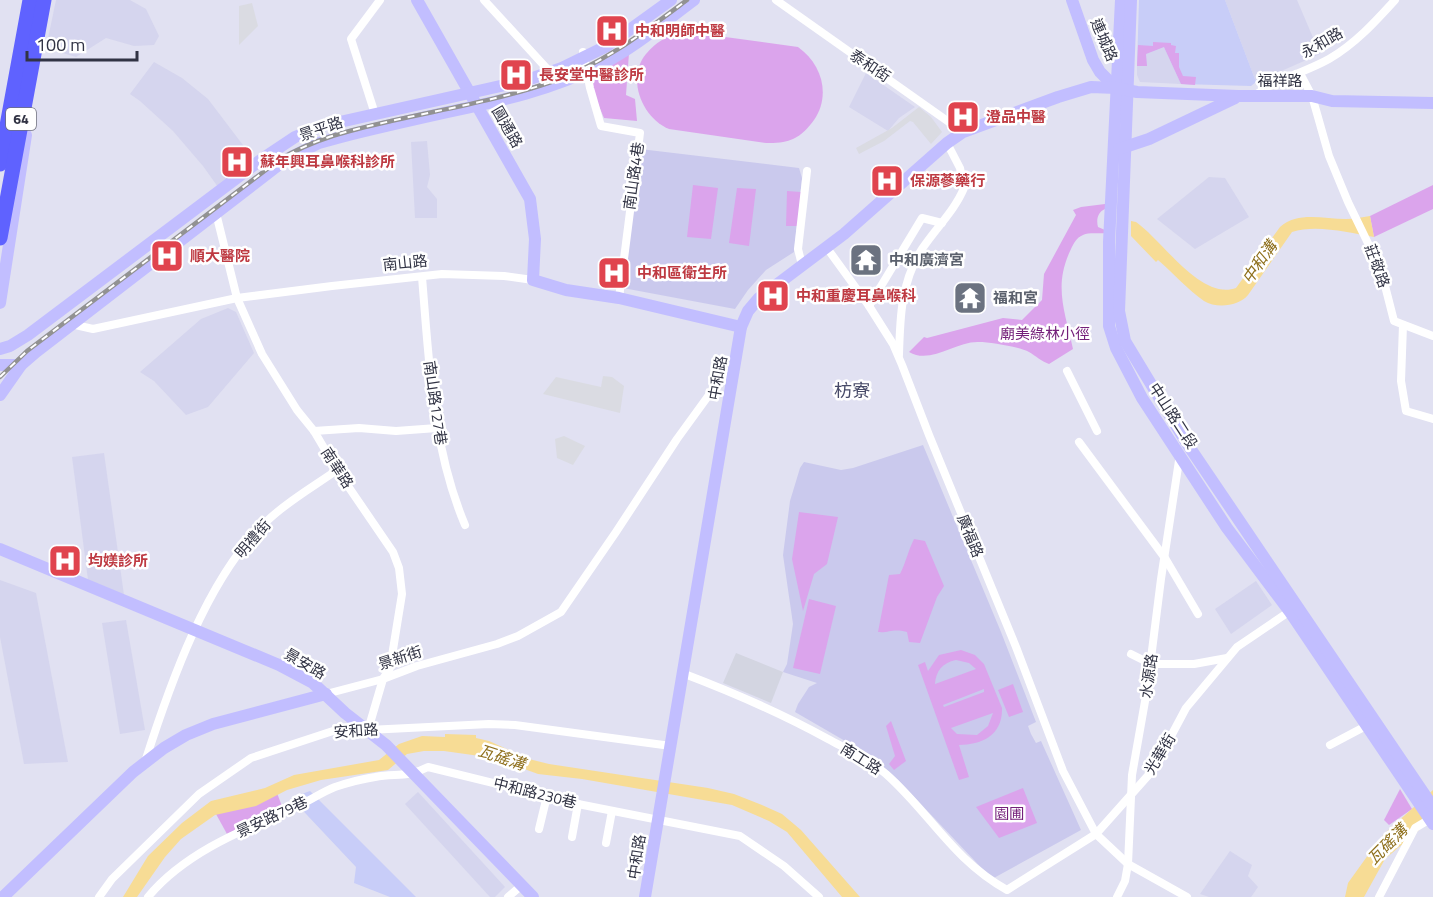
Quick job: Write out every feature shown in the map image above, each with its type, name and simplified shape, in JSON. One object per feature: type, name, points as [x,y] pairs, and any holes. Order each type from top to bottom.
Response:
[{"type":"highway","name":"64","points":[[0,164],[30,0]]},
{"type":"highway","name":"64","points":[[0,238],[44,0]]},
{"type":"street","points":[[0,128],[24,0]]},
{"type":"street","points":[[0,197],[38,0]]},
{"type":"street","points":[[0,303],[34,85],[50,0]]},
{"type":"street","points":[[375,114],[351,39],[380,0]]},
{"type":"street","name":"圓通路","points":[[417,0],[530,199],[535,239],[533,280]]},
{"type":"street","points":[[484,0],[550,72]]},
{"type":"street","points":[[670,0],[679,11]]},
{"type":"street","name":"景平路","points":[[0,349],[28,335],[278,147],[322,126],[470,93],[550,72],[630,31],[670,0]]},
{"type":"street","name":"景平路","points":[[0,395],[21,365],[280,163],[319,143],[533,93],[587,71],[635,45],[694,0]]},
{"type":"street","name":"泰和街","points":[[776,0],[963,132]]},
{"type":"street","name":"連城路","points":[[1072,0],[1093,60],[1100,72],[1121,89]]},
{"type":"street","name":"中山路二段","points":[[1121,0],[1121,89],[1125,146],[1119,311],[1125,341],[1186,442],[1293,608],[1411,784]]},
{"type":"street","name":"中山路二段","points":[[1131,0],[1112,152],[1108,326],[1116,348],[1142,398],[1227,528],[1293,608],[1366,726],[1411,784]]},
{"type":"street","name":"永和路","points":[[1253,96],[1266,87],[1328,60],[1366,31],[1395,0]]},
{"type":"street","name":"南山路4巷","points":[[584,55],[590,88],[601,126],[640,133],[619,298]]},
{"type":"street","points":[[1296,74],[1302,77],[1312,96]]},
{"type":"street","name":"中和路","points":[[645,897],[741,327],[748,311],[759,298],[827,248],[947,143],[963,132],[1086,88],[1121,89]]},
{"type":"street","name":"福祥路","points":[[1121,89],[1238,96],[1312,96],[1342,101],[1433,103]]},
{"type":"street","points":[[1112,152],[1149,139],[1238,96]]},
{"type":"street","name":"莊敬路","points":[[1312,96],[1329,156],[1381,270],[1394,321],[1403,325]]},
{"type":"street","points":[[899,359],[901,308],[906,282],[923,247],[942,223],[964,188],[960,168],[947,143]]},
{"type":"street","points":[[802,265],[798,249],[807,171]]},
{"type":"street","name":"南華路","points":[[216,213],[237,298],[262,354],[297,410],[314,431],[336,470],[393,552],[399,568],[402,594],[390,668],[383,679],[369,730]]},
{"type":"street","points":[[869,306],[922,218],[942,223]]},
{"type":"street","name":"廣福路","points":[[827,248],[893,344],[1016,647],[1063,771],[1096,834],[1128,864],[1187,897]]},
{"type":"street","name":"南山路","points":[[71,324],[93,329],[237,298],[332,286],[464,275],[533,280],[566,290],[619,298],[741,327]]},
{"type":"street","name":"南山路127巷","points":[[422,277],[437,428],[446,470],[465,525]]},
{"type":"street","points":[[86,313],[90,323],[100,328]]},
{"type":"street","points":[[1433,336],[1403,325],[1401,381],[1406,411],[1433,419]]},
{"type":"street","name":"景新街","points":[[3,897],[145,762],[186,735],[213,724],[383,679],[417,666],[498,644],[518,636],[561,612],[677,439],[714,388],[736,364]]},
{"type":"street","points":[[0,365],[21,365]]},
{"type":"street","points":[[1067,371],[1097,431]]},
{"type":"street","points":[[314,431],[358,428],[396,431],[437,428]]},
{"type":"street","points":[[1079,442],[1146,530],[1198,614]]},
{"type":"street","name":"水源路","points":[[1117,897],[1125,881],[1128,864],[1132,775],[1151,663],[1180,454]]},
{"type":"street","name":"明禮街","points":[[145,762],[165,700],[194,630],[227,570],[254,534],[276,513],[336,470]]},
{"type":"street","name":"景安路","points":[[0,549],[279,665],[314,683],[345,713],[386,745],[533,897]]},
{"type":"street","name":"光華街","points":[[1007,890],[1096,834],[1153,770],[1186,708],[1227,658],[1237,647],[1293,608]]},
{"type":"street","points":[[1131,654],[1151,663],[1194,664],[1227,658]]},
{"type":"street","name":"南工路","points":[[682,673],[756,702],[867,759],[910,798],[962,857],[988,879],[1007,890]]},
{"type":"street","name":"安和路","points":[[99,897],[112,879],[199,794],[251,758],[339,729],[515,725],[671,746]]},
{"type":"street","points":[[1330,745],[1366,726]]},
{"type":"street","name":"中和路230巷","points":[[414,775],[428,768],[578,804],[740,836],[784,866],[819,897]]},
{"type":"street","name":"景安路79巷","points":[[148,897],[167,877],[225,839],[334,788],[375,777],[414,775]]},
{"type":"street","points":[[1378,897],[1415,828],[1432,817],[1411,784]]},
{"type":"street","points":[[539,829],[547,796]]},
{"type":"street","points":[[572,837],[578,804]]},
{"type":"street","points":[[606,843],[612,811]]},
{"type":"street","points":[[508,897],[522,885]]},
{"type":"shaded area","points":[[56,0],[130,0],[146,9],[159,36],[154,45],[134,46],[106,38],[76,57],[46,48]]},
{"type":"shaded area","points":[[1139,0],[1225,0],[1256,82],[1251,86],[1181,84],[1164,47],[1146,54],[1147,66],[1137,66]]},
{"type":"shaded area","points":[[1225,0],[1297,0],[1320,54],[1256,82]]},
{"type":"shaded area","points":[[252,3],[258,26],[239,45],[239,6]]},
{"type":"shaded area","points":[[1164,47],[1181,84],[1140,82],[1137,66],[1147,66],[1146,54]]},
{"type":"shaded area","points":[[154,62],[182,78],[208,99],[252,157],[251,162],[218,187],[173,131],[130,94]]},
{"type":"shaded area","points":[[866,73],[915,107],[899,118],[888,131],[849,107]]},
{"type":"shaded area","points":[[919,107],[931,117],[942,132],[931,144],[910,121],[884,141],[859,154],[856,148],[892,128]]},
{"type":"shaded area","points":[[427,141],[430,175],[427,187],[437,199],[437,218],[415,218],[411,142]]},
{"type":"shaded area","points":[[640,149],[799,168],[802,178],[794,252],[766,270],[735,309],[623,288]]},
{"type":"shaded area","points":[[1209,177],[1225,178],[1249,217],[1195,249],[1157,219]]},
{"type":"shaded area","points":[[228,308],[236,312],[254,353],[208,407],[186,415],[154,381],[140,372],[201,319]]},
{"type":"shaded area","points":[[603,376],[612,377],[624,386],[620,413],[543,394],[556,377],[601,387]]},
{"type":"shaded area","points":[[564,436],[585,446],[573,465],[557,458],[555,439]]},
{"type":"shaded area","points":[[923,445],[1036,722],[1028,726],[1031,734],[1036,743],[1041,741],[1081,830],[992,879],[899,781],[871,756],[795,712],[809,687],[817,683],[783,672],[787,664],[793,624],[783,555],[790,501],[800,468],[804,462],[841,470],[853,468]]},
{"type":"shaded area","points":[[104,453],[124,595],[88,580],[72,457]]},
{"type":"shaded area","points":[[0,580],[36,593],[68,762],[24,764],[0,637]]},
{"type":"shaded area","points":[[1256,581],[1272,605],[1231,634],[1215,609]]},
{"type":"shaded area","points":[[126,620],[145,730],[120,734],[102,623]]},
{"type":"shaded area","points":[[736,653],[783,672],[771,703],[723,683]]},
{"type":"shaded area","points":[[310,791],[416,897],[390,897],[354,883],[356,867],[291,798]]},
{"type":"shaded area","points":[[418,792],[505,887],[495,897],[490,897],[405,804]]},
{"type":"shaded area","points":[[1230,851],[1252,865],[1248,876],[1258,887],[1251,897],[1209,897],[1200,894]]},
{"type":"green space","points":[[681,31],[798,47],[813,62],[821,80],[822,100],[814,120],[805,131],[796,137],[773,143],[669,129],[659,124],[651,116],[640,96],[637,74],[640,64],[650,50],[662,40]]},
{"type":"green space","points":[[1153,42],[1171,43],[1176,46],[1175,53],[1179,53],[1179,67],[1183,76],[1196,77],[1195,85],[1181,84],[1164,47],[1146,54],[1147,66],[1137,66],[1138,45],[1153,46]]},
{"type":"green space","points":[[629,53],[626,95],[635,99],[637,121],[604,118],[593,92],[593,73]]},
{"type":"green space","points":[[693,185],[718,188],[711,239],[687,237]]},
{"type":"green space","points":[[1433,185],[1433,209],[1374,237],[1370,216]]},
{"type":"green space","points":[[737,188],[756,189],[749,246],[729,243]]},
{"type":"green space","points":[[787,191],[801,192],[798,226],[786,226]]},
{"type":"green space","name":"廟美綠林小徑","points":[[1105,204],[1105,209],[1099,214],[1097,221],[1098,227],[1106,233],[1085,234],[1077,239],[1071,249],[1063,275],[1062,299],[1073,349],[1049,364],[1025,350],[984,342],[961,345],[926,356],[909,352],[924,337],[1003,318],[1022,320],[1042,300],[1044,274],[1076,215],[1073,210]]},
{"type":"green space","points":[[799,512],[838,517],[827,564],[814,574],[803,611],[792,559]]},
{"type":"green space","points":[[914,539],[925,541],[944,586],[937,597],[920,643],[909,642],[907,632],[898,630],[878,632],[889,575],[900,574]]},
{"type":"green space","points":[[809,599],[836,606],[820,674],[793,668]]},
{"type":"green space","points":[[961,650],[975,655],[984,664],[1002,708],[999,725],[990,737],[976,743],[959,745],[969,777],[959,780],[918,665],[925,662],[928,671],[939,655]],"holes":[[[956,660],[969,663],[976,669],[935,684],[941,668]],[[984,689],[984,692],[944,707],[943,705]],[[993,713],[988,726],[977,735],[957,734],[951,728]]]},
{"type":"green space","points":[[1013,684],[1023,712],[1009,717],[998,690]]},
{"type":"green space","points":[[891,721],[906,761],[894,770],[889,764],[895,756],[886,726]]},
{"type":"green space","name":"園圃","points":[[1023,788],[1037,823],[999,838],[976,807]]},
{"type":"green space","points":[[1400,789],[1412,809],[1389,825],[1384,820]]},
{"type":"green space","points":[[277,793],[283,809],[227,834],[216,814]]},
{"type":"water","name":"中和溝","points":[[1370,216],[1374,237],[1322,229],[1292,232],[1248,295],[1239,302],[1221,306],[1204,301],[1186,287],[1158,260],[1156,262],[1131,236],[1131,221],[1136,222],[1196,278],[1209,286],[1223,290],[1236,288],[1280,227],[1287,222],[1303,217],[1346,219]]},
{"type":"water","name":"瓦磘溝","points":[[445,734],[476,735],[476,738],[489,741],[529,759],[549,764],[734,794],[782,814],[801,830],[860,897],[842,897],[787,832],[769,821],[732,805],[582,779],[538,774],[494,758],[444,751],[424,751],[407,754],[388,770],[321,780],[287,790],[256,806],[215,815],[181,839],[165,857],[137,897],[123,897],[148,856],[182,823],[211,801],[265,788],[294,775],[379,760],[399,744],[422,736],[445,737]]},
{"type":"water","name":"瓦磘溝","points":[[1433,790],[1433,818],[1385,859],[1364,897],[1345,897],[1348,883],[1385,833]]},
{"type":"railway","points":[[0,377],[27,351],[279,160],[293,152],[347,131],[512,94],[570,75],[622,47],[687,0]]},
{"type":"place","name":"中和明師中醫","points":[[612,31]]},
{"type":"place","name":"長安堂中醫診所","points":[[516,75]]},
{"type":"place","name":"澄品中醫","points":[[963,117]]},
{"type":"place","name":"蘇年興耳鼻喉科診所","points":[[237,162]]},
{"type":"place","name":"保源蔘藥行","points":[[887,181]]},
{"type":"place","name":"順大醫院","points":[[167,256]]},
{"type":"place","name":"中和廣濟宮","points":[[866,260]]},
{"type":"place","name":"中和區衛生所","points":[[614,273]]},
{"type":"place","name":"中和重慶耳鼻喉科","points":[[773,296]]},
{"type":"place","name":"福和宮","points":[[970,298]]},
{"type":"place","name":"均媄診所","points":[[65,561]]},
{"type":"district","name":"枋寮","points":[[852,391]]}]
